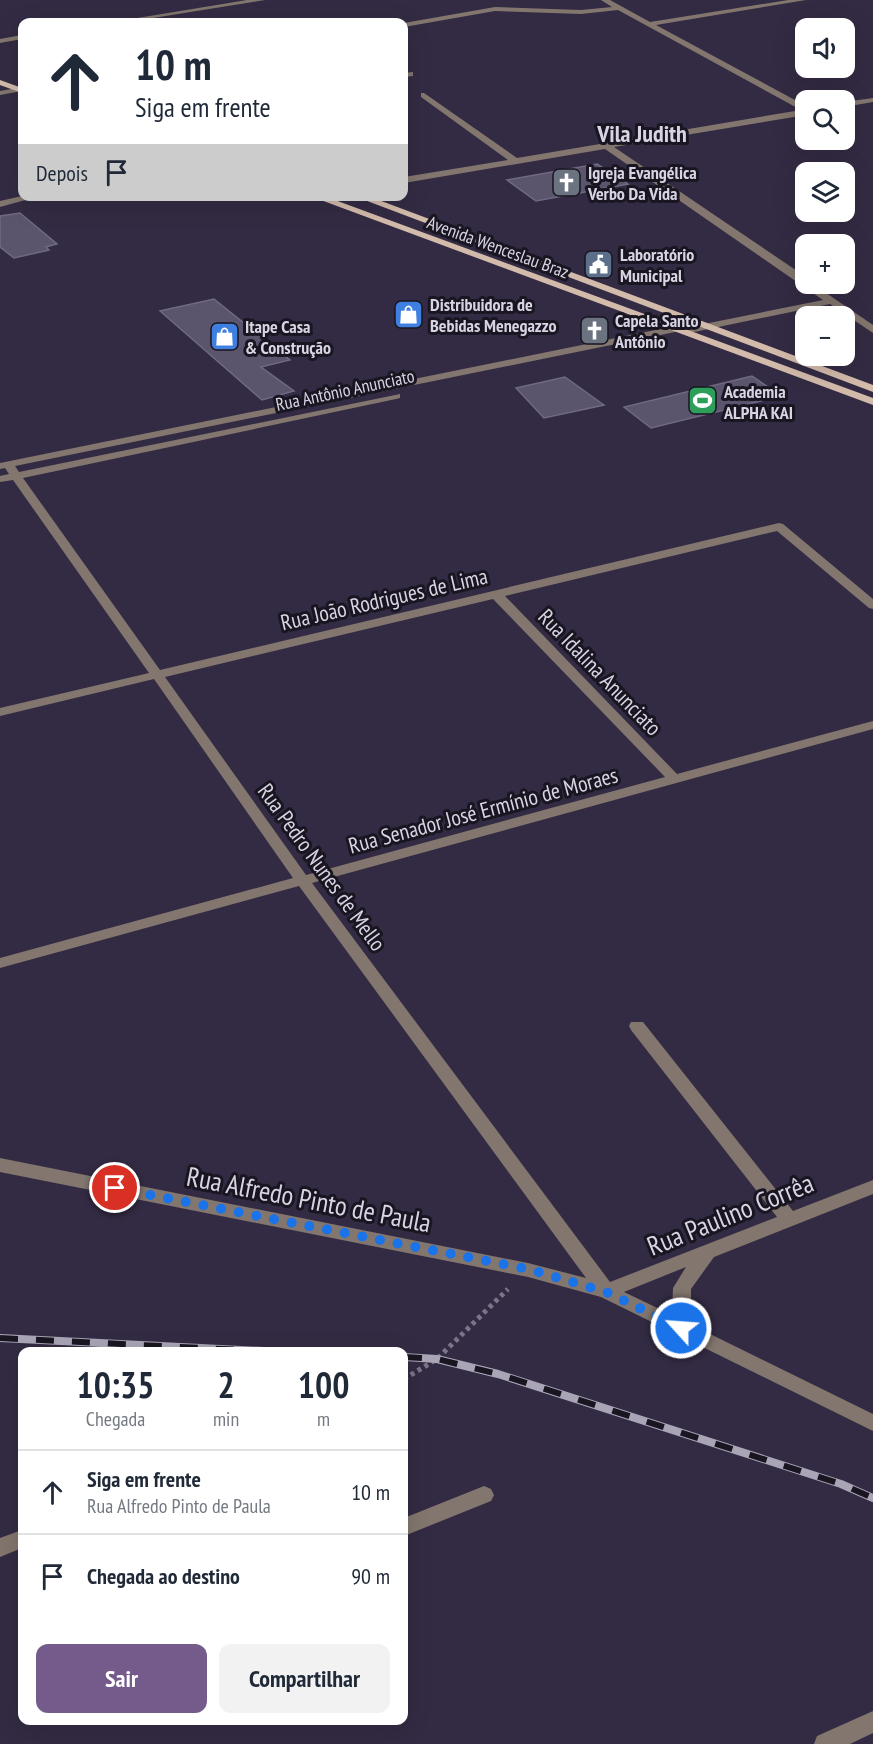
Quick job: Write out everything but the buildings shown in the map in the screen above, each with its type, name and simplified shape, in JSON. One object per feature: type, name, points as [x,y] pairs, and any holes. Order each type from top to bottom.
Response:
[{"type":"main road","points":[[0,82],[18,89]]},
{"type":"main road","name":"Avenida Wenceslau Braz","points":[[329,201],[675,329]]},
{"type":"main road","name":"Avenida Wenceslau Braz","points":[[371,201],[873,389]]},
{"type":"main road","points":[[485,260],[505,251]]},
{"type":"main road","points":[[692,332],[873,402]]},
{"type":"street","points":[[143,18],[261,0]]},
{"type":"street","points":[[605,0],[795,105]]},
{"type":"street","points":[[649,24],[802,0]]},
{"type":"street","points":[[408,24],[495,9],[581,12],[618,8]]},
{"type":"street","points":[[0,41],[18,38]]},
{"type":"street","points":[[0,93],[18,91]]},
{"type":"street","points":[[424,94],[517,162]]},
{"type":"street","points":[[855,103],[873,100]]},
{"type":"street","points":[[408,179],[608,147],[795,113]]},
{"type":"street","points":[[608,147],[795,275]]},
{"type":"street","points":[[0,204],[18,200]]},
{"type":"street","points":[[822,294],[873,330]]},
{"type":"street","name":"Rua Antônio Anunciato","points":[[8,469],[305,416],[496,376],[692,332],[708,326],[832,301]]},
{"type":"street","name":"Rua Antônio Anunciato","points":[[0,479],[8,469],[295,406],[675,329],[692,332]]},
{"type":"street","points":[[485,368],[496,376]]},
{"type":"street","points":[[295,406],[305,416]]},
{"type":"street","name":"Rua Pedro Nunes de Mello","points":[[8,469],[303,880],[606,1292]]},
{"type":"street","name":"Rua João Rodrigues de Lima","points":[[0,712],[779,527],[873,605]]},
{"type":"street","name":"Rua Idalina Anunciato","points":[[496,594],[675,779]]},
{"type":"street","name":"Rua Senador José Ermínio de Moraes","points":[[0,963],[873,725]]},
{"type":"street","points":[[637,1026],[789,1219]]},
{"type":"street","name":"Rua Alfredo Pinto de Paula","points":[[0,1165],[528,1269],[606,1292],[873,1423]]},
{"type":"street","name":"Rua Paulino Corrêa","points":[[606,1292],[873,1187]]},
{"type":"street","points":[[699,1337],[681,1314],[682,1288],[707,1251]]},
{"type":"street","points":[[408,1525],[484,1496]]},
{"type":"street","points":[[0,1548],[18,1541]]},
{"type":"street","points":[[825,1744],[873,1722]]},
{"type":"path","points":[[408,1377],[437,1359],[528,1269]]},
{"type":"railway","points":[[0,1338],[181,1347]]},
{"type":"railway","points":[[408,1357],[437,1359],[498,1374],[841,1484],[873,1498]]},
{"type":"place","name":"Igreja Evangélica Verbo Da Vida","points":[[567,182]]},
{"type":"place","name":"Laboratório Municipal","points":[[599,264]]},
{"type":"place","name":"Distribuidora de Bebidas Menegazzo","points":[[409,314]]},
{"type":"place","name":"Capela Santo Antônio","points":[[594,330]]},
{"type":"place","name":"Itape Casa & Construção","points":[[224,336]]},
{"type":"place","name":"Academia ALPHA KAI","points":[[703,401]]},
{"type":"district","name":"Vila Judith","points":[[642,133]]},
{"type":"route","points":[[115,1188],[528,1269],[606,1292],[681,1328]]}]
